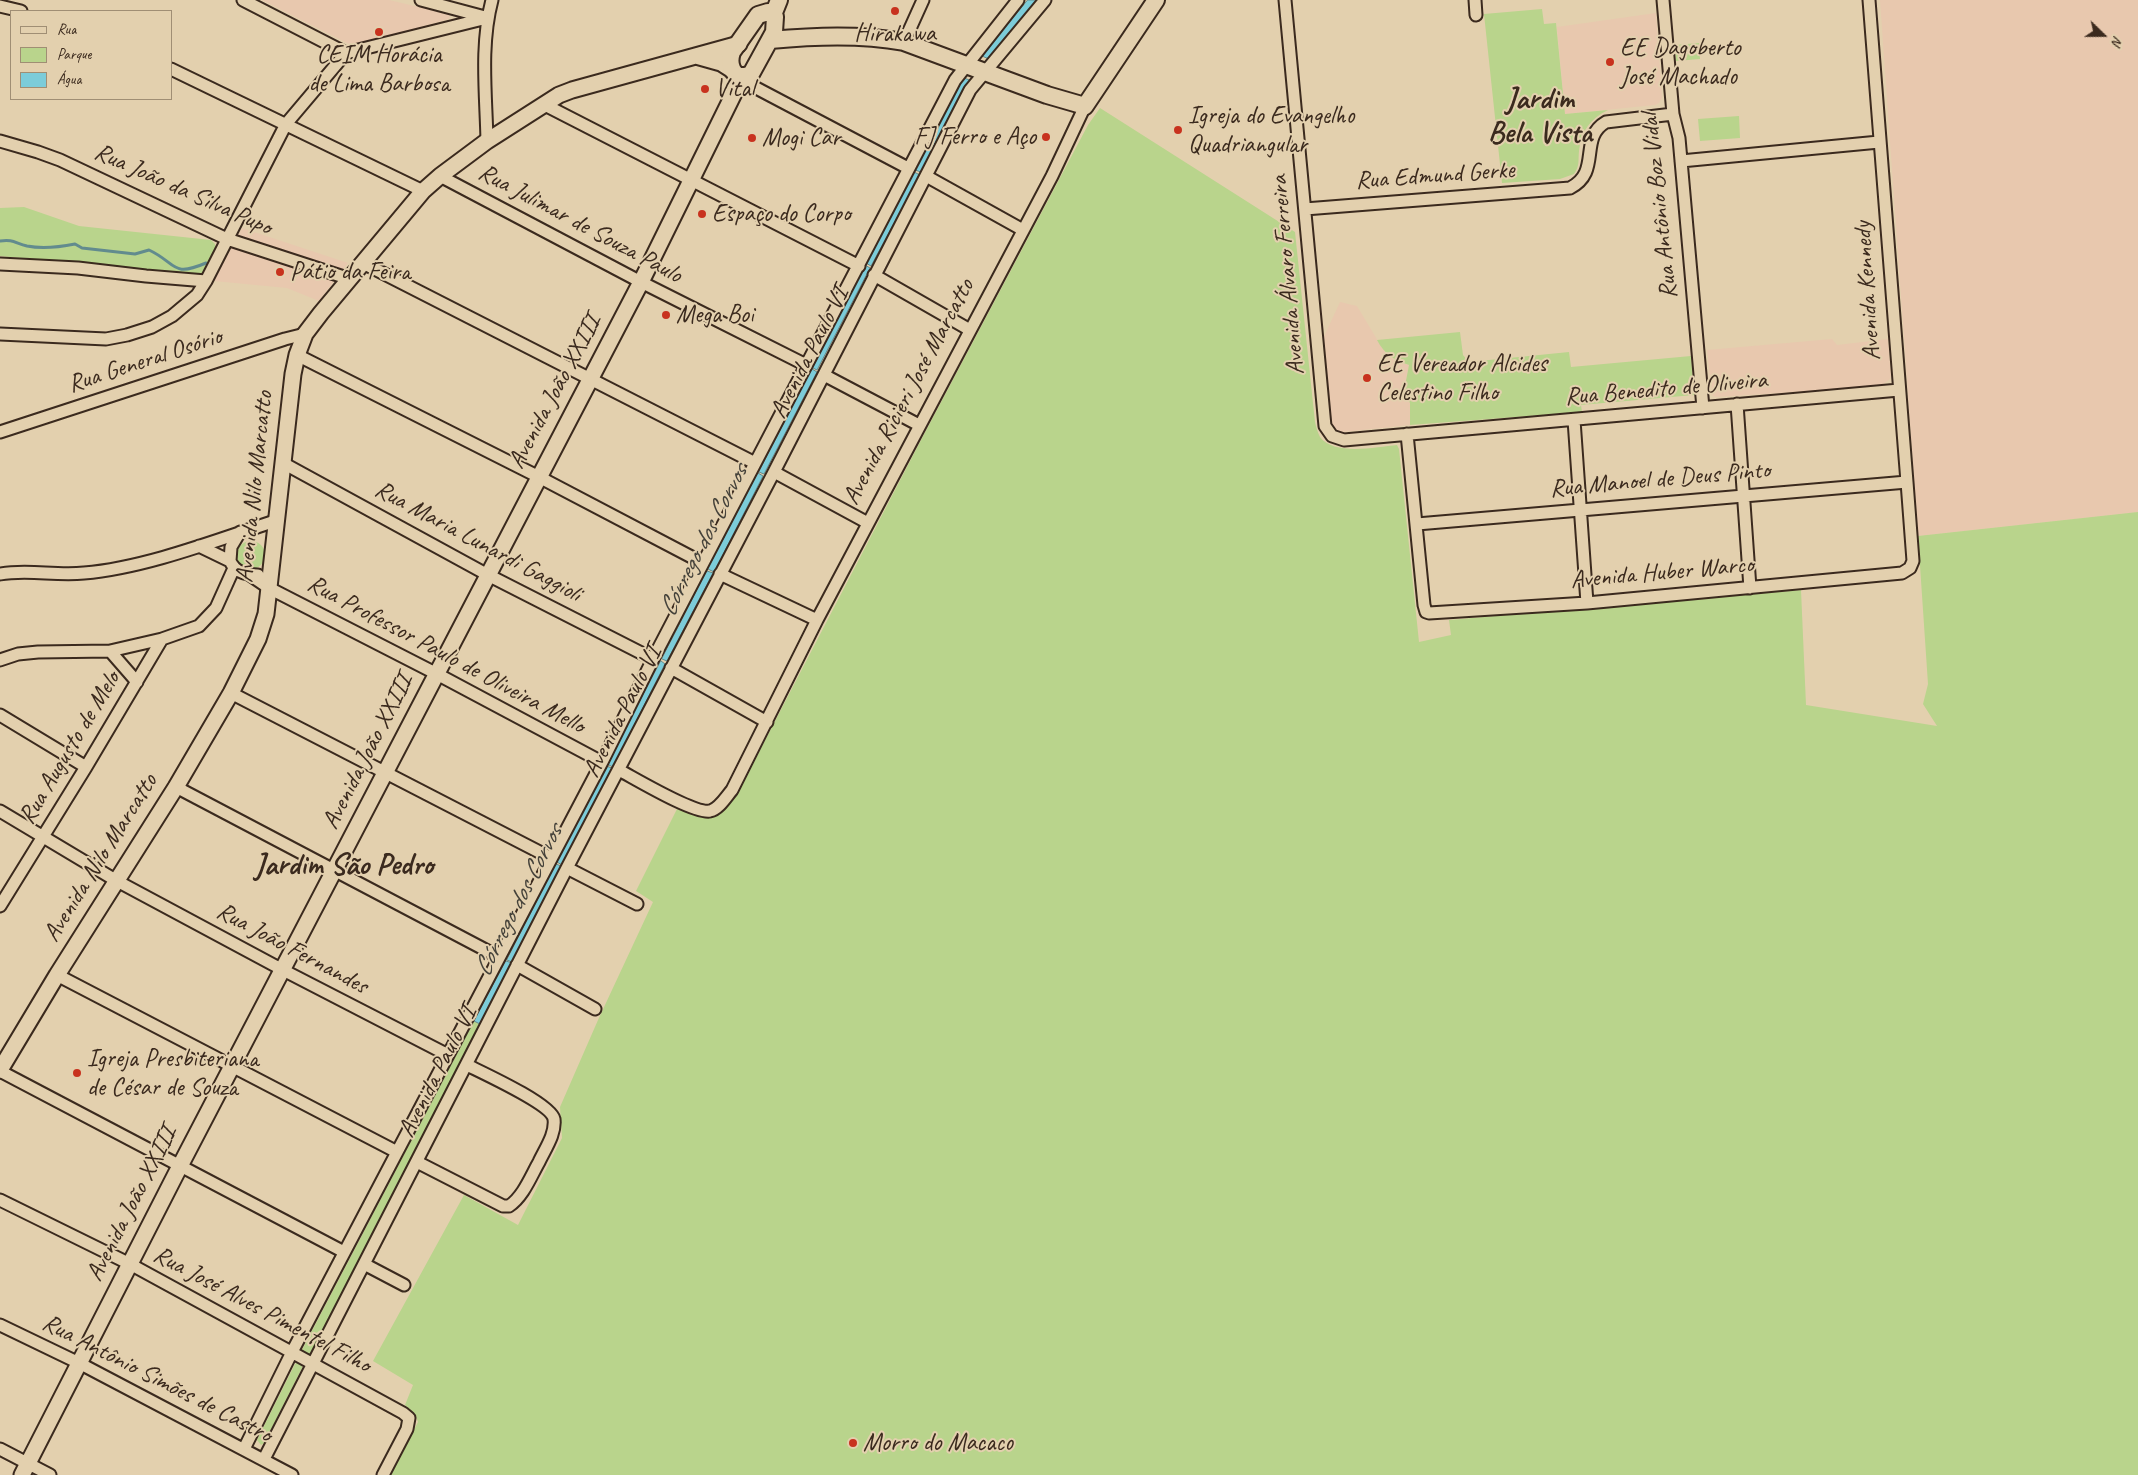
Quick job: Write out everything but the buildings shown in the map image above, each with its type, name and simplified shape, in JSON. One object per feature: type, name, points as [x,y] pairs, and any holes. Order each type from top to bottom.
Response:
[{"type":"main road","name":"Avenida Ricieri José Marcatto","points":[[1084,106],[1156,0]]},
{"type":"main road","points":[[771,7],[814,36]]},
{"type":"main road","name":"Avenida João XXIII","points":[[771,7],[770,40],[751,74],[738,75],[730,58],[755,18],[771,7]]},
{"type":"main road","points":[[770,40],[814,36],[876,38],[904,42],[1046,95],[1084,106]]},
{"type":"street","points":[[243,0],[346,53]]},
{"type":"street","points":[[421,0],[487,18]]},
{"type":"street","points":[[487,140],[487,18],[492,0]]},
{"type":"street","points":[[904,42],[923,0]]},
{"type":"street","name":"Avenida Paulo VI","points":[[244,1449],[292,1352],[602,762],[653,659],[955,80],[1018,0]]},
{"type":"street","name":"Avenida Paulo VI","points":[[264,1459],[312,1362],[970,90],[1045,0]]},
{"type":"street","name":"Avenida Álvaro Ferreira","points":[[1285,0],[1325,426]]},
{"type":"street","points":[[1475,0],[1476,15]]},
{"type":"street","name":"Rua Antônio Boz Vidal","points":[[1663,0],[1673,114],[1679,138],[1703,408]]},
{"type":"street","name":"Avenida Kennedy","points":[[1869,0],[1913,562],[1910,568],[1902,573]]},
{"type":"street","points":[[0,6],[17,10]]},
{"type":"street","points":[[0,334],[106,339],[127,335],[172,316],[197,295],[206,281],[286,124],[346,53],[487,18]]},
{"type":"street","name":"Avenida Nilo Marcatto","points":[[0,1071],[57,975],[176,787],[230,693],[263,627],[293,374],[297,355],[305,334],[423,191],[487,140],[542,104],[572,90],[739,44]]},
{"type":"street","points":[[696,56],[721,63],[738,75],[908,168]]},
{"type":"street","points":[[172,69],[423,191]]},
{"type":"street","name":"Avenida João XXIII","points":[[25,1469],[231,1067],[641,282],[738,75]]},
{"type":"street","points":[[542,104],[859,266]]},
{"type":"street","name":"Avenida Ricieri José Marcatto","points":[[619,770],[695,808],[712,811],[732,790],[816,620],[1064,154],[1084,106]]},
{"type":"street","name":"Rua Edmund Gerke","points":[[1305,209],[1570,188],[1584,178],[1588,169],[1591,140],[1599,127],[1606,122],[1673,114]]},
{"type":"street","name":"Rua João da Silva Pupo","points":[[0,141],[60,160],[227,239],[350,279]]},
{"type":"street","points":[[1681,161],[1879,142]]},
{"type":"street","name":"Rua Julimar de Souza Paulo","points":[[440,176],[641,282],[806,365]]},
{"type":"street","points":[[926,176],[1023,230]]},
{"type":"street","points":[[363,263],[755,463]]},
{"type":"street","points":[[0,264],[78,268],[206,281]]},
{"type":"street","points":[[874,276],[970,330]]},
{"type":"street","name":"Rua General Osório","points":[[0,432],[305,334]]},
{"type":"street","points":[[297,355],[704,563]]},
{"type":"street","points":[[824,374],[919,425]]},
{"type":"street","name":"Rua Benedito de Oliveira","points":[[1325,426],[1332,436],[1344,440],[1899,390]]},
{"type":"street","points":[[1737,404],[1750,588]]},
{"type":"street","points":[[1574,420],[1587,602]]},
{"type":"street","points":[[1407,434],[1417,524]]},
{"type":"street","name":"Rua Maria Lunardi Gaggioli","points":[[283,463],[488,575],[653,659]]},
{"type":"street","points":[[774,472],[868,523]]},
{"type":"street","name":"Rua Manoel de Deus Pinto","points":[[1417,524],[1907,482]]},
{"type":"street","points":[[0,574],[84,573],[129,566],[276,521]]},
{"type":"street","name":"Avenida Huber Warco","points":[[1417,524],[1426,612],[1434,614],[1750,588],[1902,573]]},
{"type":"street","points":[[0,660],[18,654],[38,652],[110,651],[162,639],[198,626],[216,608],[232,564],[231,547],[240,532]]},
{"type":"street","name":"Rua Professor Paulo de Oliveira Mello","points":[[199,546],[250,575],[269,581],[602,762]]},
{"type":"street","points":[[720,574],[816,620]]},
{"type":"street","name":"Rua Augusto de Melo","points":[[0,905],[86,767],[162,639]]},
{"type":"street","points":[[110,651],[137,682]]},
{"type":"street","points":[[671,668],[767,722]]},
{"type":"street","points":[[230,693],[551,858]]},
{"type":"street","points":[[0,715],[86,767]]},
{"type":"street","points":[[176,787],[499,957]]},
{"type":"street","name":"Rua João Fernandes","points":[[0,811],[116,881],[282,970],[448,1055]]},
{"type":"street","points":[[567,868],[637,904]]},
{"type":"street","points":[[517,965],[594,1009]]},
{"type":"street","points":[[57,975],[397,1152]]},
{"type":"street","points":[[416,1162],[496,1204],[509,1206],[518,1198],[536,1168],[552,1134],[554,1116],[536,1101],[467,1065]]},
{"type":"street","points":[[0,1071],[344,1252]]},
{"type":"street","name":"Rua José Alves Pimentel Filho","points":[[0,1200],[130,1264],[395,1407],[408,1418],[409,1423],[383,1475]]},
{"type":"street","points":[[364,1264],[404,1285]]},
{"type":"street","name":"Rua Antônio Simões de Castro","points":[[0,1325],[79,1363],[292,1475]]},
{"type":"street","points":[[0,1449],[25,1469],[50,1475]]},
{"type":"shaded area","points":[[262,0],[389,0],[450,16],[449,19],[353,46]]},
{"type":"shaded area","points":[[1880,0],[2138,0],[2138,512],[1918,536]]},
{"type":"shaded area","name":"EE Dagoberto José Machado","points":[[1656,13],[1662,98],[1659,103],[1655,105],[1565,114],[1557,27]]},
{"type":"shaded area","name":"Pátio da Feira","points":[[242,228],[348,263],[319,301],[287,288],[214,281]]},
{"type":"shaded area","name":"EE Vereador Alcides Celestino Filho","points":[[1340,302],[1357,306],[1388,356],[1395,361],[1409,365],[1404,391],[1410,403],[1410,425],[1343,432],[1337,431],[1332,427],[1322,341]]},
{"type":"shaded area","points":[[1832,339],[1837,345],[1888,339],[1890,379],[1879,387],[1716,397],[1712,395],[1707,350]]},
{"type":"green space","points":[[1542,9],[1544,24],[1556,23],[1565,114],[1608,110],[1592,121],[1585,131],[1580,144],[1578,166],[1574,174],[1560,179],[1502,183],[1484,14]]},
{"type":"green space","points":[[1699,43],[1700,59],[1676,61],[1675,45]]},
{"type":"green space","points":[[1100,108],[1295,232],[1315,422],[1320,437],[1326,443],[1335,447],[1356,449],[1397,445],[1399,449],[1419,642],[1451,635],[1449,620],[1801,590],[1806,705],[1937,726],[1923,704],[1928,684],[1918,536],[2138,512],[2138,1475],[390,1475],[418,1422],[415,1414],[405,1405],[413,1385],[373,1361],[464,1195],[518,1225],[562,1138],[560,1107],[653,902],[636,891],[678,807],[696,815],[710,815],[738,789],[746,777],[921,440],[1088,125]]},
{"type":"green space","points":[[1739,116],[1740,138],[1700,141],[1698,119]]},
{"type":"green space","points":[[24,207],[79,226],[211,240],[215,244],[216,253],[203,274],[179,276],[0,256],[0,208]]},
{"type":"green space","points":[[1460,332],[1463,355],[1469,362],[1569,352],[1571,367],[1691,356],[1694,395],[1581,405],[1582,412],[1410,425],[1410,403],[1404,391],[1409,365],[1390,356],[1383,350],[1377,340]]},
{"type":"green space","points":[[251,541],[261,545],[265,555],[261,565],[251,569],[241,565],[237,555],[241,545]]},
{"type":"green space","points":[[474,1021],[480,1024],[308,1355],[302,1350]]},
{"type":"green space","points":[[298,1362],[302,1365],[302,1368],[264,1443],[261,1445],[257,1440],[295,1364]]},
{"type":"water","points":[[1028,0],[1037,0],[989,59],[982,56]]},
{"type":"water","points":[[964,78],[972,81],[967,86],[921,172],[915,170]]},
{"type":"water","points":[[914,172],[920,175],[871,266],[866,263]]},
{"type":"water","points":[[865,265],[870,268],[817,370],[813,368]]},
{"type":"water","points":[[812,369],[817,372],[764,474],[759,472]]},
{"type":"water","points":[[758,473],[763,476],[714,572],[708,569]]},
{"type":"water","points":[[707,571],[713,573],[667,661],[662,659]]},
{"type":"water","points":[[661,661],[665,664],[613,767],[607,764]]},
{"type":"water","points":[[606,766],[612,768],[562,865],[557,862]]},
{"type":"water","points":[[556,864],[561,866],[512,962],[507,960]]},
{"type":"water","points":[[506,961],[512,963],[480,1024],[474,1021]]},
{"type":"waterway","points":[[0,241],[11,241],[27,246],[39,247],[75,244],[82,248],[135,254],[149,250],[180,269],[206,263]]},
{"type":"place","name":"Hirakawa","points":[[895,11]]},
{"type":"place","name":"CEIM Horácia de Lima Barbosa","points":[[379,32]]},
{"type":"place","name":"EE Dagoberto José Machado","points":[[1610,62]]},
{"type":"place","name":"Vital","points":[[705,89]]},
{"type":"place","name":"Igreja do Evangelho Quadriangular","points":[[1178,130]]},
{"type":"place","name":"FJ Ferro e Aço","points":[[1046,137]]},
{"type":"place","name":"Mogi Car","points":[[752,138]]},
{"type":"place","name":"Espaço do Corpo","points":[[702,214]]},
{"type":"place","name":"Pátio da Feira","points":[[280,272]]},
{"type":"place","name":"Mega Boi","points":[[666,315]]},
{"type":"place","name":"EE Vereador Alcides Celestino Filho","points":[[1367,378]]},
{"type":"place","name":"Igreja Presbiteriana de César de Souza","points":[[77,1073]]},
{"type":"place","name":"Morro do Macaco","points":[[853,1443]]},
{"type":"district","name":"Jardim Bela Vista","points":[[1540,117]]},
{"type":"district","name":"Jardim São Pedro","points":[[344,866]]},
{"type":"water label","name":"Córrego dos Corvos","points":[[704,541]]},
{"type":"water label","name":"Córrego dos Corvos","points":[[519,901]]}]
